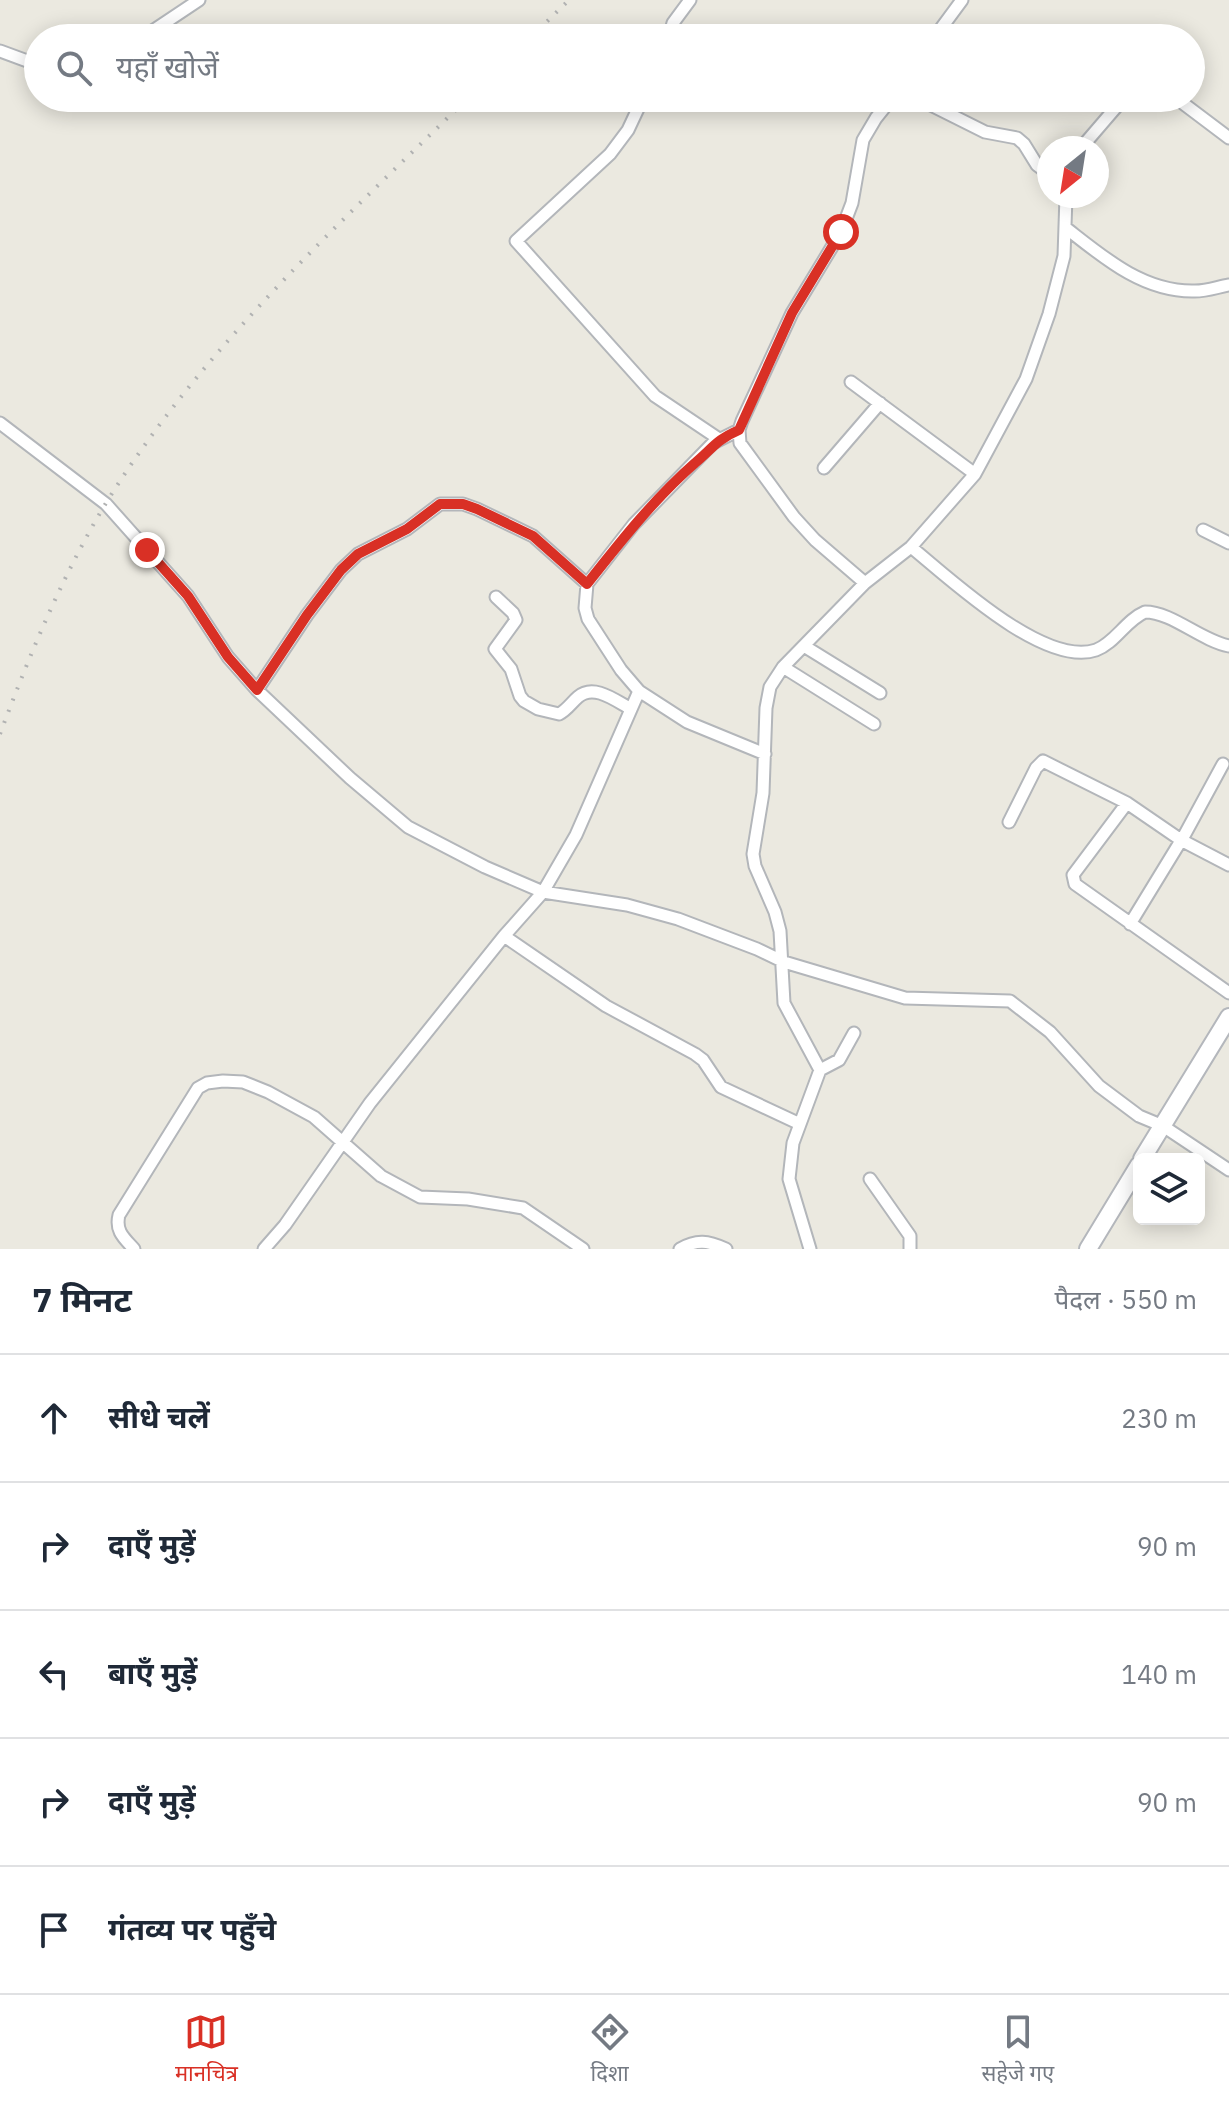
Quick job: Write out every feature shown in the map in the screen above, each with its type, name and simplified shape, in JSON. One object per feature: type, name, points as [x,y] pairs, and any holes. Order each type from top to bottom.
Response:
[{"type":"street","points":[[163,24],[199,0]]},
{"type":"street","points":[[673,24],[690,0]]},
{"type":"street","points":[[944,24],[962,0]]},
{"type":"street","points":[[0,51],[24,60]]},
{"type":"street","points":[[636,112],[628,130],[610,154],[516,241],[655,396],[719,439]]},
{"type":"street","points":[[865,583],[815,540],[794,517],[744,451],[739,430],[792,313],[845,223],[852,203],[863,140],[881,112]]},
{"type":"street","points":[[945,112],[985,132],[1017,138],[1037,165]]},
{"type":"street","points":[[1091,136],[1112,112]]},
{"type":"street","points":[[1195,112],[1229,138]]},
{"type":"street","points":[[820,1070],[784,1003],[781,977],[784,962],[775,912],[761,883],[753,854],[763,793],[768,696],[773,680],[783,667],[865,583],[911,547],[975,474],[1026,379],[1061,270],[1066,208]]},
{"type":"street","points":[[1066,228],[1108,261],[1147,282],[1192,291],[1229,285]]},
{"type":"street","points":[[851,382],[975,474]]},
{"type":"street","points":[[824,468],[880,403]]},
{"type":"street","points":[[0,423],[106,504],[188,596],[228,657],[257,690],[350,778],[408,827],[485,867],[543,892],[627,905],[678,919],[784,962],[905,998],[1010,1001],[1050,1032],[1099,1086],[1139,1116],[1163,1126],[1229,1170]]},
{"type":"street","points":[[739,430],[719,439],[674,480],[634,524],[587,584],[584,596],[588,619],[621,670],[639,691],[687,722],[765,754]]},
{"type":"street","points":[[257,690],[341,570],[358,554],[407,529],[440,504],[463,504],[533,536],[587,584]]},
{"type":"street","points":[[1203,530],[1229,543]]},
{"type":"street","points":[[911,547],[1008,624],[1036,639],[1067,650],[1095,650],[1145,612],[1160,614],[1211,642],[1229,646]]},
{"type":"street","points":[[496,597],[516,620],[495,649],[511,669],[524,701],[538,709],[559,714],[579,696],[591,691],[631,709]]},
{"type":"street","points":[[804,646],[880,693]]},
{"type":"street","points":[[783,667],[874,724]]},
{"type":"street","points":[[264,1249],[285,1225],[343,1139],[504,936],[543,892],[581,824],[639,691]]},
{"type":"street","points":[[1009,822],[1036,768],[1043,761],[1127,803],[1181,840],[1229,865]]},
{"type":"street","points":[[1130,924],[1223,764]]},
{"type":"street","points":[[1127,803],[1072,879],[1091,898],[1229,993]]},
{"type":"street","points":[[504,936],[606,1006],[695,1054],[703,1060],[721,1087],[800,1124]]},
{"type":"street","points":[[1146,1153],[1229,1017]]},
{"type":"street","points":[[810,1249],[789,1179],[793,1143],[820,1070],[839,1060],[854,1033]]},
{"type":"street","points":[[134,1249],[120,1232],[117,1225],[119,1215],[189,1100],[198,1088],[207,1083],[243,1082],[314,1117],[343,1139],[381,1176],[420,1197],[468,1199],[523,1208],[583,1249]]},
{"type":"street","points":[[1088,1249],[1133,1175]]},
{"type":"street","points":[[870,1179],[910,1236],[910,1249]]},
{"type":"street","points":[[680,1249],[693,1241],[710,1242],[726,1249]]},
{"type":"railway","points":[[544,24],[569,0]]},
{"type":"railway","points":[[0,734],[35,645],[75,558],[106,503],[144,446],[185,392],[275,290],[454,112]]},
{"type":"route","points":[[147,550],[188,596],[217,643],[257,690],[341,570],[358,554],[407,529],[440,504],[463,504],[533,536],[587,584],[634,524],[674,480],[703,456],[713,443],[739,430],[792,313],[841,232]]}]
